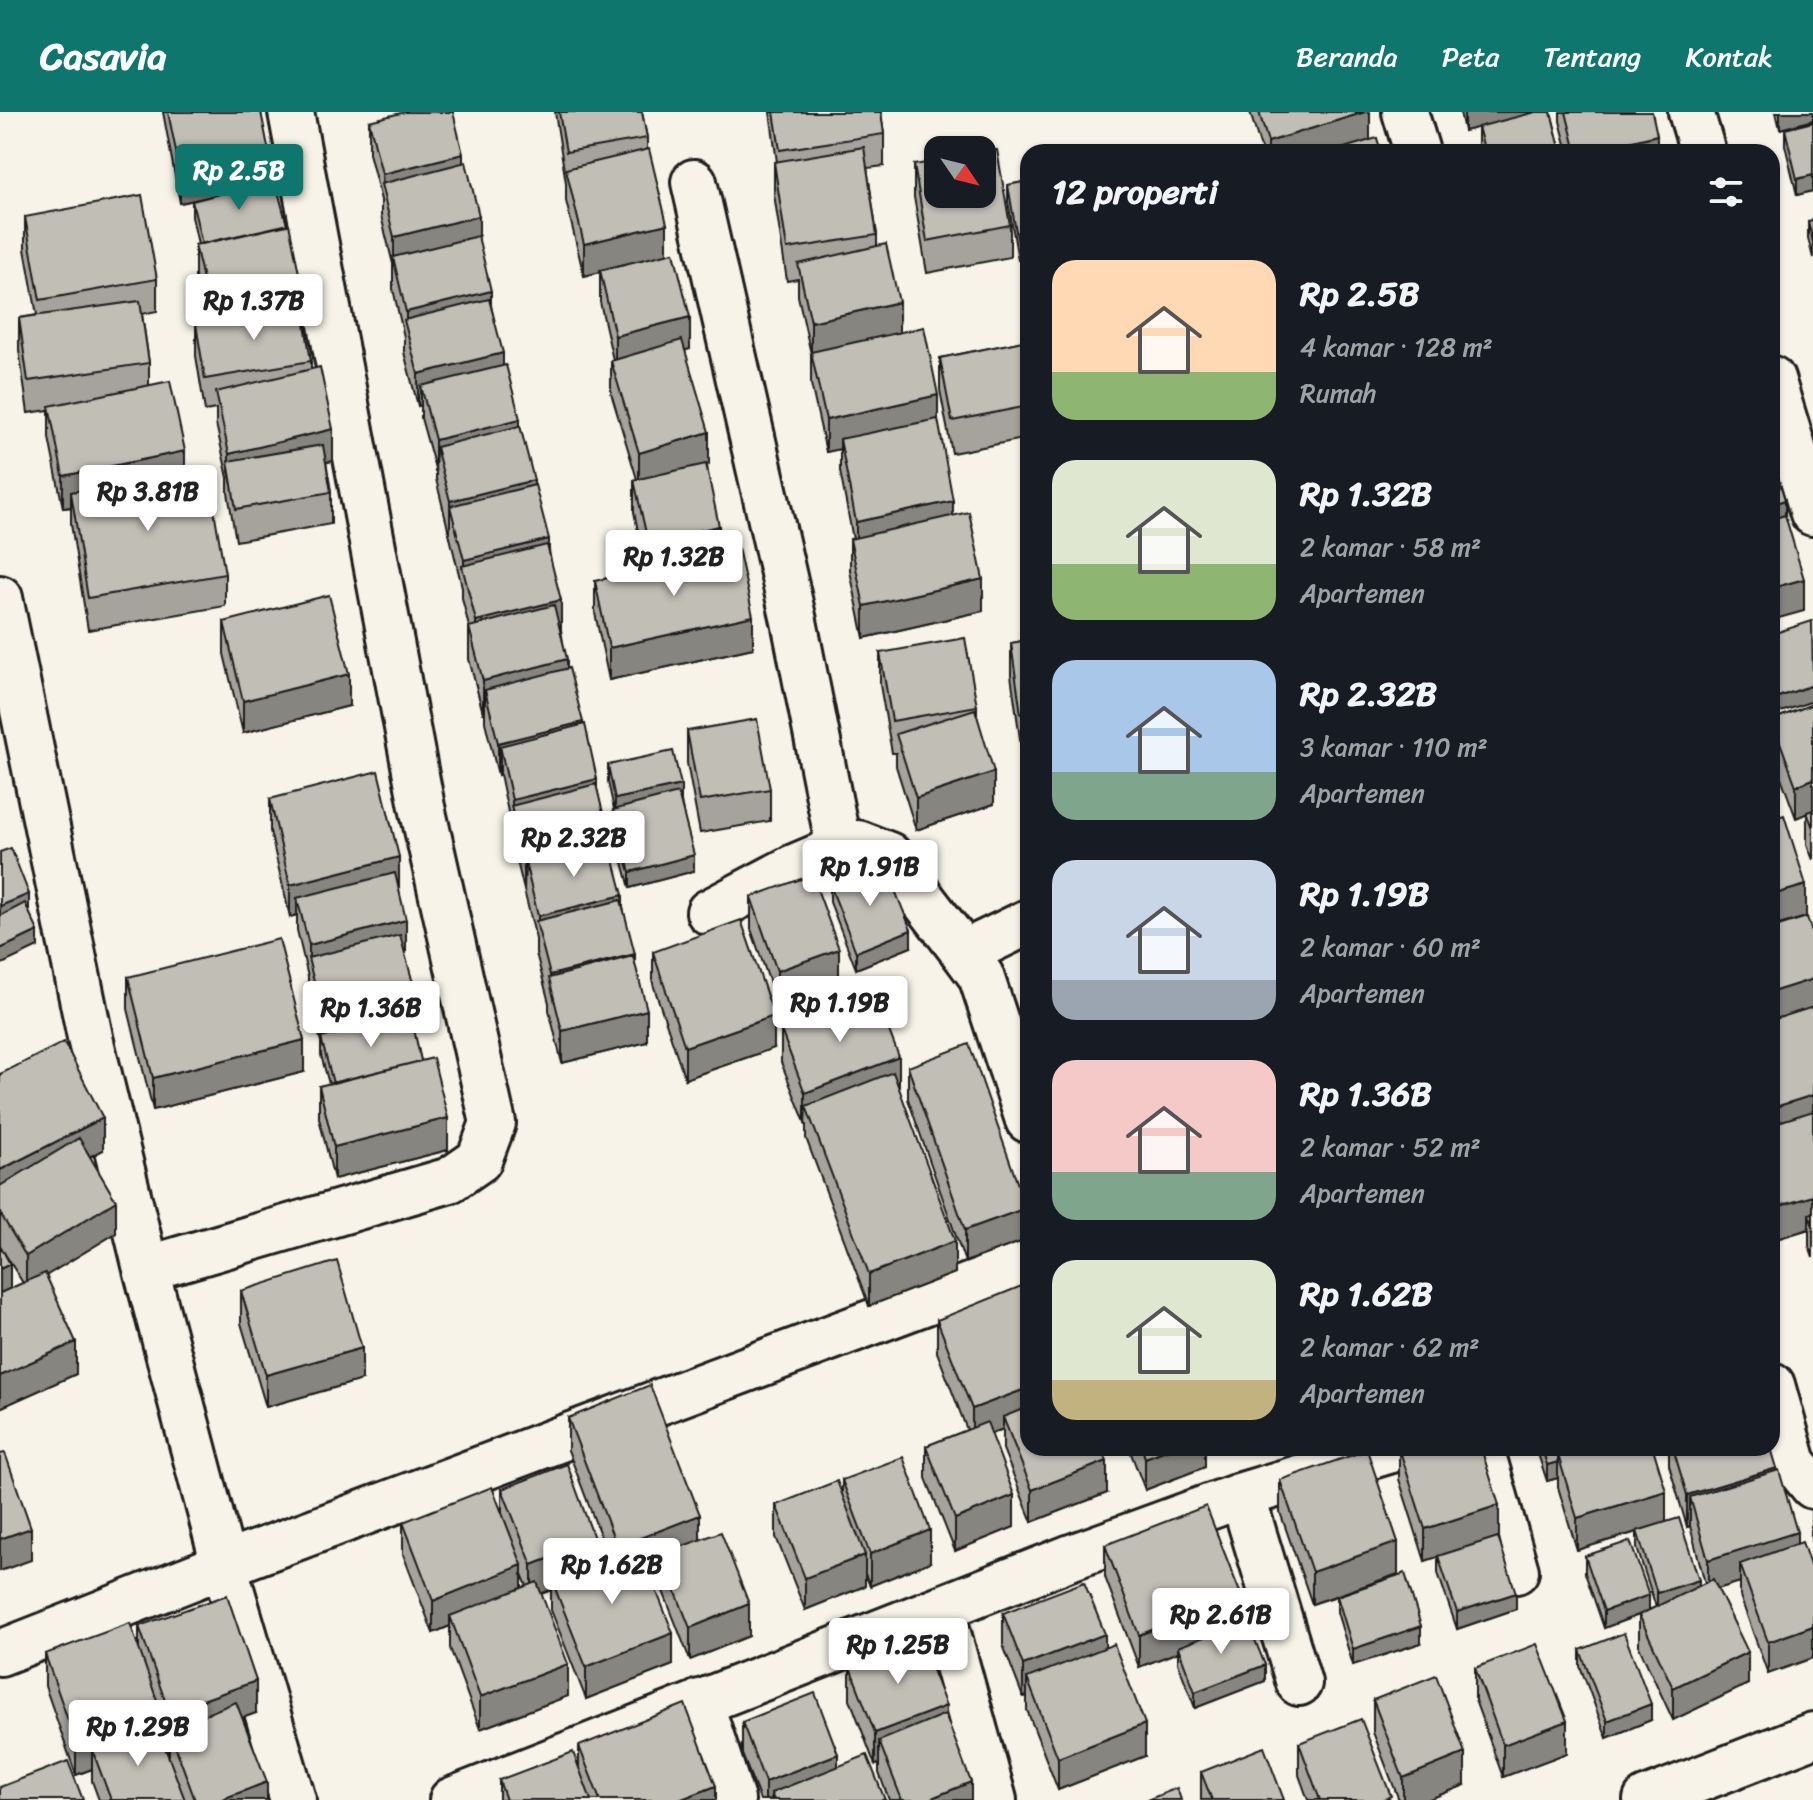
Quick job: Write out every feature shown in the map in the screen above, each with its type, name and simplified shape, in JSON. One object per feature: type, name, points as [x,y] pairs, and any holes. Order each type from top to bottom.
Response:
[{"type":"street","points":[[146,1269],[450,1180],[479,1160],[493,1123],[422,807],[291,112]]},
{"type":"street","points":[[1405,112],[1415,144]]},
{"type":"street","points":[[1691,112],[1701,144]]},
{"type":"street","points":[[694,182],[794,621],[839,848]]},
{"type":"street","points":[[1780,405],[1813,513]]},
{"type":"street","points":[[0,598],[91,1042],[146,1269],[224,1565],[293,1800]]},
{"type":"street","points":[[709,912],[794,867],[839,848],[858,843],[889,855],[981,976],[1020,1095]]},
{"type":"street","points":[[964,953],[1020,926]]},
{"type":"street","points":[[52,1061],[91,1042]]},
{"type":"street","points":[[0,1653],[224,1565],[982,1281],[1020,1262]]},
{"type":"street","points":[[1780,1413],[1794,1463],[1813,1486]]},
{"type":"street","points":[[452,1800],[1069,1558],[1242,1495],[1371,1456]]},
{"type":"street","points":[[1483,1456],[1516,1571]]},
{"type":"street","points":[[1242,1495],[1299,1683]]},
{"type":"street","points":[[941,1608],[994,1800]]},
{"type":"street","points":[[700,1702],[732,1800]]},
{"type":"street","points":[[1646,1800],[1813,1735]]},
{"type":"building","points":[[168,112],[261,112],[269,152],[180,171]]},
{"type":"building","points":[[405,112],[453,112],[463,154],[382,174],[369,121]]},
{"type":"building","points":[[559,112],[642,112],[647,138],[566,152]]},
{"type":"building","points":[[774,112],[881,112],[884,134],[780,150]]},
{"type":"building","points":[[1259,112],[1365,112],[1268,142]]},
{"type":"building","points":[[1536,112],[1551,112],[1559,144],[1483,144],[1478,127]]},
{"type":"building","points":[[1566,112],[1652,112],[1657,135],[1620,144],[1574,144]]},
{"type":"building","points":[[1813,122],[1813,175],[1797,179],[1785,129]]},
{"type":"building","points":[[1377,138],[1379,144],[1357,144]]},
{"type":"building","points":[[864,147],[877,235],[787,249],[774,162]]},
{"type":"building","points":[[649,149],[667,224],[584,244],[566,169]]},
{"type":"building","points":[[996,150],[1010,225],[927,241],[914,165],[924,163],[924,208],[996,208]]},
{"type":"building","points":[[466,162],[479,216],[394,237],[381,184]]},
{"type":"building","points":[[275,180],[287,225],[202,244],[192,201]]},
{"type":"building","points":[[1020,183],[1018,243],[1008,185]]},
{"type":"building","points":[[142,195],[157,279],[40,300],[25,217]]},
{"type":"building","points":[[1813,220],[1813,242],[1808,222]]},
{"type":"building","points":[[289,224],[301,283],[209,304],[195,245]]},
{"type":"building","points":[[478,236],[491,291],[406,312],[393,257]]},
{"type":"building","points":[[886,244],[899,302],[811,322],[798,264]]},
{"type":"building","points":[[674,252],[690,317],[615,336],[600,270]]},
{"type":"building","points":[[489,299],[503,353],[418,374],[404,320]]},
{"type":"building","points":[[140,301],[149,363],[28,381],[19,318]]},
{"type":"building","points":[[302,305],[311,361],[205,379],[196,324]]},
{"type":"building","points":[[924,327],[938,395],[826,420],[811,352]]},
{"type":"building","points":[[682,340],[709,432],[639,453],[611,361]]},
{"type":"building","points":[[1020,342],[1020,408],[952,421],[940,358]]},
{"type":"building","points":[[506,365],[520,419],[435,440],[421,386]]},
{"type":"building","points":[[320,367],[333,429],[229,454],[216,392]]},
{"type":"building","points":[[170,381],[185,451],[63,476],[49,406]]},
{"type":"building","points":[[938,419],[953,501],[856,522],[840,439]]},
{"type":"building","points":[[520,426],[534,480],[450,501],[436,447]]},
{"type":"building","points":[[323,445],[331,492],[236,509],[228,461]]},
{"type":"building","points":[[706,464],[719,526],[648,542],[634,480]]},
{"type":"building","points":[[207,469],[225,574],[88,598],[71,492]]},
{"type":"building","points":[[1780,483],[1785,500],[1780,502]]},
{"type":"building","points":[[535,485],[549,539],[464,560],[450,506]]},
{"type":"building","points":[[969,512],[983,579],[864,606],[850,539]]},
{"type":"building","points":[[1785,515],[1804,579],[1780,586],[1780,517]]},
{"type":"building","points":[[547,545],[561,600],[476,621],[462,566]]},
{"type":"building","points":[[738,548],[753,616],[609,648],[595,581]]},
{"type":"building","points":[[329,595],[349,674],[243,701],[224,622]]},
{"type":"building","points":[[554,605],[567,659],[483,681],[469,627]]},
{"type":"building","points":[[1812,621],[1813,685],[1780,696],[1780,631]]},
{"type":"building","points":[[965,638],[977,706],[892,721],[880,653]]},
{"type":"building","points":[[1020,641],[1020,707],[1011,643]]},
{"type":"building","points":[[569,668],[583,722],[498,743],[485,690]]},
{"type":"building","points":[[1813,704],[1813,779],[1796,786],[1780,742],[1780,717]]},
{"type":"building","points":[[975,709],[994,772],[916,798],[896,734]]},
{"type":"building","points":[[757,719],[770,789],[700,801],[687,731]]},
{"type":"building","points":[[585,724],[597,779],[512,800],[500,746]]},
{"type":"building","points":[[673,751],[681,785],[615,799],[608,765]]},
{"type":"building","points":[[378,771],[399,857],[290,885],[270,799]]},
{"type":"building","points":[[596,784],[609,838],[524,859],[511,806]]},
{"type":"building","points":[[678,793],[694,855],[630,872],[613,810]]},
{"type":"building","points":[[1813,810],[1813,828],[1807,812]]},
{"type":"building","points":[[1784,815],[1806,885],[1780,893],[1780,816]]},
{"type":"building","points":[[609,841],[623,895],[538,916],[525,862]]},
{"type":"building","points":[[11,848],[29,894],[0,906],[0,852]]},
{"type":"building","points":[[884,863],[911,930],[856,952],[830,885]]},
{"type":"building","points":[[395,873],[406,920],[309,945],[297,898]]},
{"type":"building","points":[[812,875],[839,949],[777,971],[751,897]]},
{"type":"building","points":[[621,900],[635,954],[550,975],[536,921]]},
{"type":"building","points":[[25,903],[38,931],[0,949],[0,916]]},
{"type":"building","points":[[1807,917],[1813,936],[1813,979],[1780,989],[1780,925]]},
{"type":"building","points":[[741,920],[774,1016],[685,1047],[653,952]]},
{"type":"building","points":[[400,935],[414,987],[321,1010],[308,958]]},
{"type":"building","points":[[279,939],[304,1040],[153,1078],[128,977]]},
{"type":"building","points":[[633,956],[647,1010],[562,1031],[549,978]]},
{"type":"building","points":[[875,994],[899,1057],[805,1093],[781,1030]]},
{"type":"building","points":[[1813,1007],[1813,1095],[1780,1105],[1780,1017]]},
{"type":"building","points":[[411,1016],[421,1061],[333,1083],[321,1038]]},
{"type":"building","points":[[64,1042],[103,1118],[0,1170],[0,1074]]},
{"type":"building","points":[[969,1044],[1020,1191],[1020,1210],[965,1230],[908,1067]]},
{"type":"building","points":[[433,1058],[448,1118],[334,1147],[319,1086]]},
{"type":"building","points":[[893,1072],[955,1241],[869,1274],[806,1106]]},
{"type":"building","points":[[1813,1111],[1813,1196],[1780,1206],[1780,1121]]},
{"type":"building","points":[[79,1138],[116,1201],[26,1256],[0,1213],[0,1186]]},
{"type":"building","points":[[0,1245],[10,1264],[0,1269]]},
{"type":"building","points":[[337,1261],[362,1348],[266,1375],[241,1291]]},
{"type":"building","points":[[45,1273],[76,1342],[0,1376],[0,1293]]},
{"type":"building","points":[[1020,1287],[1020,1391],[972,1409],[937,1320]]},
{"type":"building","points":[[650,1385],[700,1515],[617,1547],[568,1418]]},
{"type":"building","points":[[1020,1410],[1020,1456],[1105,1456],[1107,1461],[1032,1490],[1003,1417]]},
{"type":"building","points":[[987,1422],[1014,1495],[955,1519],[926,1446]]},
{"type":"building","points":[[5,1453],[31,1528],[0,1539],[0,1454]]},
{"type":"building","points":[[1350,1456],[1369,1456],[1398,1542],[1312,1572],[1280,1480]]},
{"type":"building","points":[[1402,1456],[1484,1456],[1499,1505],[1425,1529]]},
{"type":"building","points":[[1544,1456],[1558,1456],[1558,1462],[1547,1465]]},
{"type":"building","points":[[1558,1456],[1655,1456],[1666,1491],[1577,1518]]},
{"type":"building","points":[[1675,1456],[1773,1456],[1777,1468],[1687,1495]]},
{"type":"building","points":[[903,1457],[930,1530],[870,1554],[842,1480]]},
{"type":"building","points":[[567,1464],[595,1541],[532,1565],[502,1489]]},
{"type":"building","points":[[1779,1470],[1797,1532],[1708,1560],[1690,1497]]},
{"type":"building","points":[[837,1481],[865,1555],[805,1578],[776,1505]]},
{"type":"building","points":[[492,1487],[522,1565],[433,1601],[403,1522]]},
{"type":"building","points":[[1206,1506],[1241,1595],[1139,1635],[1105,1545]]},
{"type":"building","points":[[1679,1518],[1699,1580],[1657,1593],[1637,1531]]},
{"type":"building","points":[[721,1532],[749,1604],[690,1628],[661,1554]]},
{"type":"building","points":[[1498,1537],[1516,1593],[1457,1612],[1438,1556]]},
{"type":"building","points":[[1630,1541],[1649,1595],[1604,1611],[1585,1556]]},
{"type":"building","points":[[1802,1542],[1813,1574],[1813,1626],[1768,1642],[1740,1564]]},
{"type":"building","points":[[638,1544],[673,1633],[586,1667],[551,1578]]},
{"type":"building","points":[[1405,1573],[1421,1626],[1353,1649],[1337,1596]]},
{"type":"building","points":[[1713,1579],[1748,1652],[1673,1688],[1639,1615]]},
{"type":"building","points":[[537,1582],[568,1664],[480,1697],[450,1616]]},
{"type":"building","points":[[1084,1582],[1105,1634],[1023,1665],[1003,1613]]},
{"type":"building","points":[[227,1595],[256,1681],[169,1712],[139,1626]]},
{"type":"building","points":[[1247,1620],[1265,1665],[1195,1692],[1178,1647]]},
{"type":"building","points":[[130,1623],[161,1712],[76,1743],[45,1654]]},
{"type":"building","points":[[1624,1633],[1651,1704],[1607,1721],[1580,1650]]},
{"type":"building","points":[[920,1639],[946,1706],[875,1733],[850,1667]]},
{"type":"building","points":[[1114,1644],[1145,1724],[1058,1758],[1027,1678]]},
{"type":"building","points":[[1537,1644],[1567,1721],[1503,1745],[1475,1668]]},
{"type":"building","points":[[1436,1675],[1465,1753],[1403,1778],[1373,1700]]},
{"type":"building","points":[[815,1693],[838,1754],[765,1782],[742,1722]]},
{"type":"building","points":[[236,1702],[267,1782],[220,1800],[195,1800],[169,1729]]},
{"type":"building","points":[[685,1704],[716,1786],[679,1800],[600,1800],[579,1746]]},
{"type":"building","points":[[945,1714],[971,1782],[927,1800],[902,1800],[879,1741]]},
{"type":"building","points":[[1361,1719],[1391,1796],[1382,1800],[1320,1800],[1299,1743]]},
{"type":"building","points":[[156,1724],[185,1800],[111,1800],[92,1749]]},
{"type":"building","points":[[1264,1747],[1284,1800],[1212,1800],[1201,1772]]},
{"type":"building","points":[[573,1752],[591,1800],[506,1800],[499,1780]]},
{"type":"building","points":[[867,1755],[885,1800],[774,1800],[771,1793]]},
{"type":"building","points":[[68,1761],[83,1800],[0,1800],[0,1787]]},
{"type":"building","points":[[1177,1788],[1181,1800],[1147,1800]]}]
